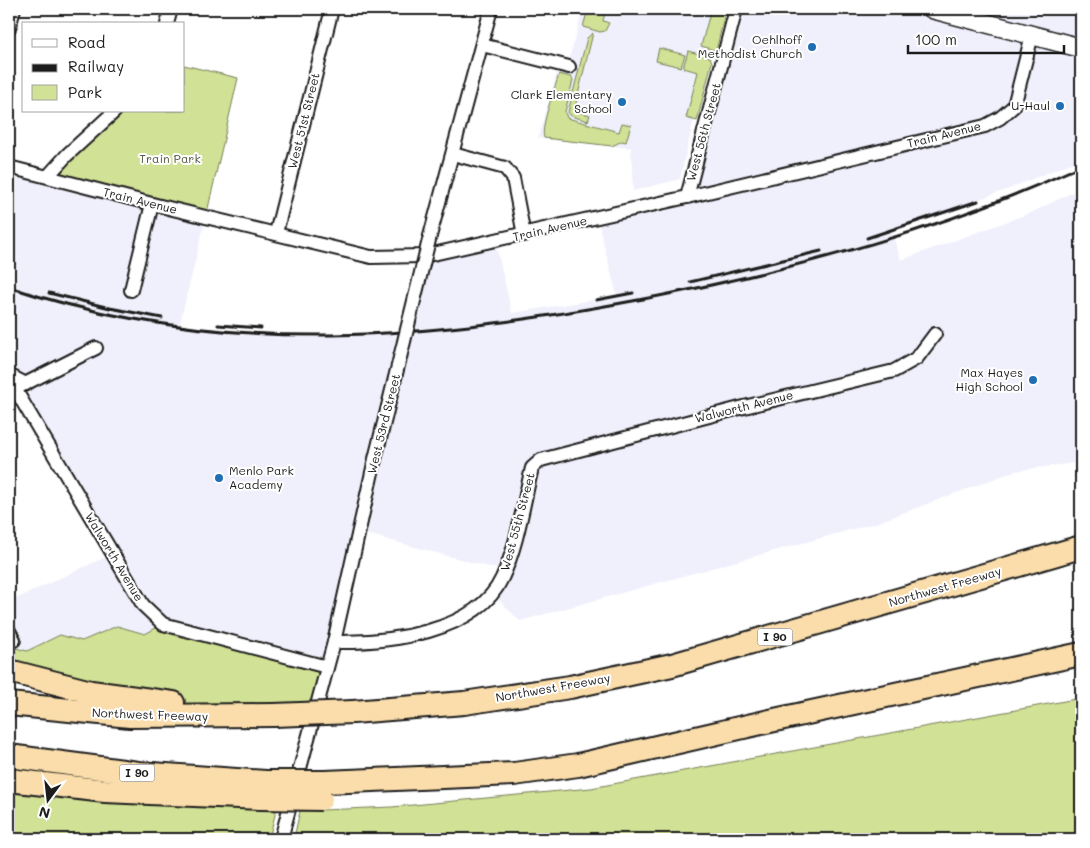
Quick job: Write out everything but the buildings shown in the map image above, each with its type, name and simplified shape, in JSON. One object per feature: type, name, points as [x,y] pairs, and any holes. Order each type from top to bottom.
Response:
[{"type":"highway","name":"Northwest Freeway","points":[[9,704],[130,716],[270,715],[353,712],[464,703],[570,687],[672,665],[1081,547]]},
{"type":"highway","name":"I 90","points":[[9,756],[263,790],[323,790],[514,774],[578,765],[1081,654]]},
{"type":"highway","points":[[9,671],[118,697],[212,706],[270,715]]},
{"type":"highway","points":[[9,780],[105,791],[263,790]]},
{"type":"street","points":[[9,28],[14,9]]},
{"type":"street","points":[[168,22],[171,9]]},
{"type":"street","name":"West 51st Street","points":[[276,233],[332,9]]},
{"type":"street","name":"West 53rd Street","points":[[281,839],[328,667],[375,459],[430,236],[491,9]]},
{"type":"street","name":"West 56th Street","points":[[687,198],[736,9]]},
{"type":"street","points":[[932,9],[1081,48]]},
{"type":"street","name":"Train Avenue","points":[[9,167],[152,204],[371,256],[424,256],[687,198],[985,126],[1000,118],[1014,106],[1032,35]]},
{"type":"street","points":[[482,45],[569,67]]},
{"type":"street","points":[[48,176],[66,155],[114,112]]},
{"type":"street","points":[[453,154],[505,168],[513,178],[524,235]]},
{"type":"street","points":[[131,290],[152,204]]},
{"type":"street","name":"Walworth Avenue","points":[[540,460],[894,371],[917,358],[935,334]]},
{"type":"street","points":[[17,389],[96,348]]},
{"type":"street","name":"Walworth Avenue","points":[[9,374],[143,605],[152,615],[163,624],[186,631],[328,667]]},
{"type":"street","name":"West 55th Street","points":[[334,642],[367,642],[408,635],[464,618],[479,606],[492,594],[501,580],[511,553],[532,468],[540,460]]},
{"type":"shaded area","name":"Clark Elementary School","points":[[583,9],[719,9],[680,179],[633,191],[631,148],[538,138],[559,65],[567,67]]},
{"type":"shaded area","points":[[736,9],[1081,9],[1081,159],[1006,190],[891,230],[901,260],[1033,212],[1081,188],[1081,462],[1015,471],[879,522],[520,621],[492,593],[504,571],[359,532],[327,667],[163,624],[61,684],[9,660],[14,640],[9,631],[9,602],[112,554],[15,390],[9,392],[9,167],[206,217],[179,327],[238,334],[314,337],[406,333],[426,255],[495,241],[512,313],[617,296],[597,218],[687,197]]},
{"type":"green space","points":[[588,9],[606,9],[603,21],[609,23],[605,31],[600,32],[583,27]]},
{"type":"green space","points":[[711,9],[726,9],[717,47],[714,50],[701,46]]},
{"type":"green space","points":[[593,33],[574,111],[590,115],[588,121],[571,116],[568,112],[587,38]]},
{"type":"green space","points":[[659,48],[685,55],[681,67],[656,61]]},
{"type":"green space","points":[[688,51],[710,57],[712,62],[697,121],[686,118],[698,72],[683,68]]},
{"type":"green space","name":"Train Park","points":[[185,65],[238,78],[206,217],[48,176],[114,112],[185,112]]},
{"type":"green space","points":[[559,74],[571,77],[573,80],[565,112],[567,118],[619,132],[622,123],[631,125],[626,142],[622,141],[612,146],[544,138],[543,132],[546,116]]},
{"type":"green space","points":[[163,624],[327,667],[315,714],[158,702],[9,660],[12,647],[27,651],[60,635],[82,641],[117,626],[145,634]]},
{"type":"green space","points":[[1081,698],[1081,839],[305,839],[310,835],[295,833],[300,811],[392,807],[591,788]]},
{"type":"green space","points":[[9,791],[77,800],[276,811],[269,839],[9,839]]},
{"type":"railway","points":[[9,287],[90,310],[171,325],[252,333],[332,335],[413,331],[494,323],[659,296],[713,285],[820,258],[927,227],[1030,188],[1081,166]]},
{"type":"railway","points":[[867,238],[978,201]]},
{"type":"railway","points":[[690,282],[821,251]]},
{"type":"railway","points":[[49,293],[162,318]]},
{"type":"railway","points":[[596,300],[633,293]]},
{"type":"railway","points":[[218,325],[261,328]]},
{"type":"place","name":"Oehlhoff Methodist Church","points":[[812,47]]},
{"type":"place","name":"Clark Elementary School","points":[[622,102]]},
{"type":"place","name":"U-Haul","points":[[1060,106]]},
{"type":"place","name":"Max Hayes High School","points":[[1033,380]]},
{"type":"place","name":"Menlo Park Academy","points":[[219,478]]}]
